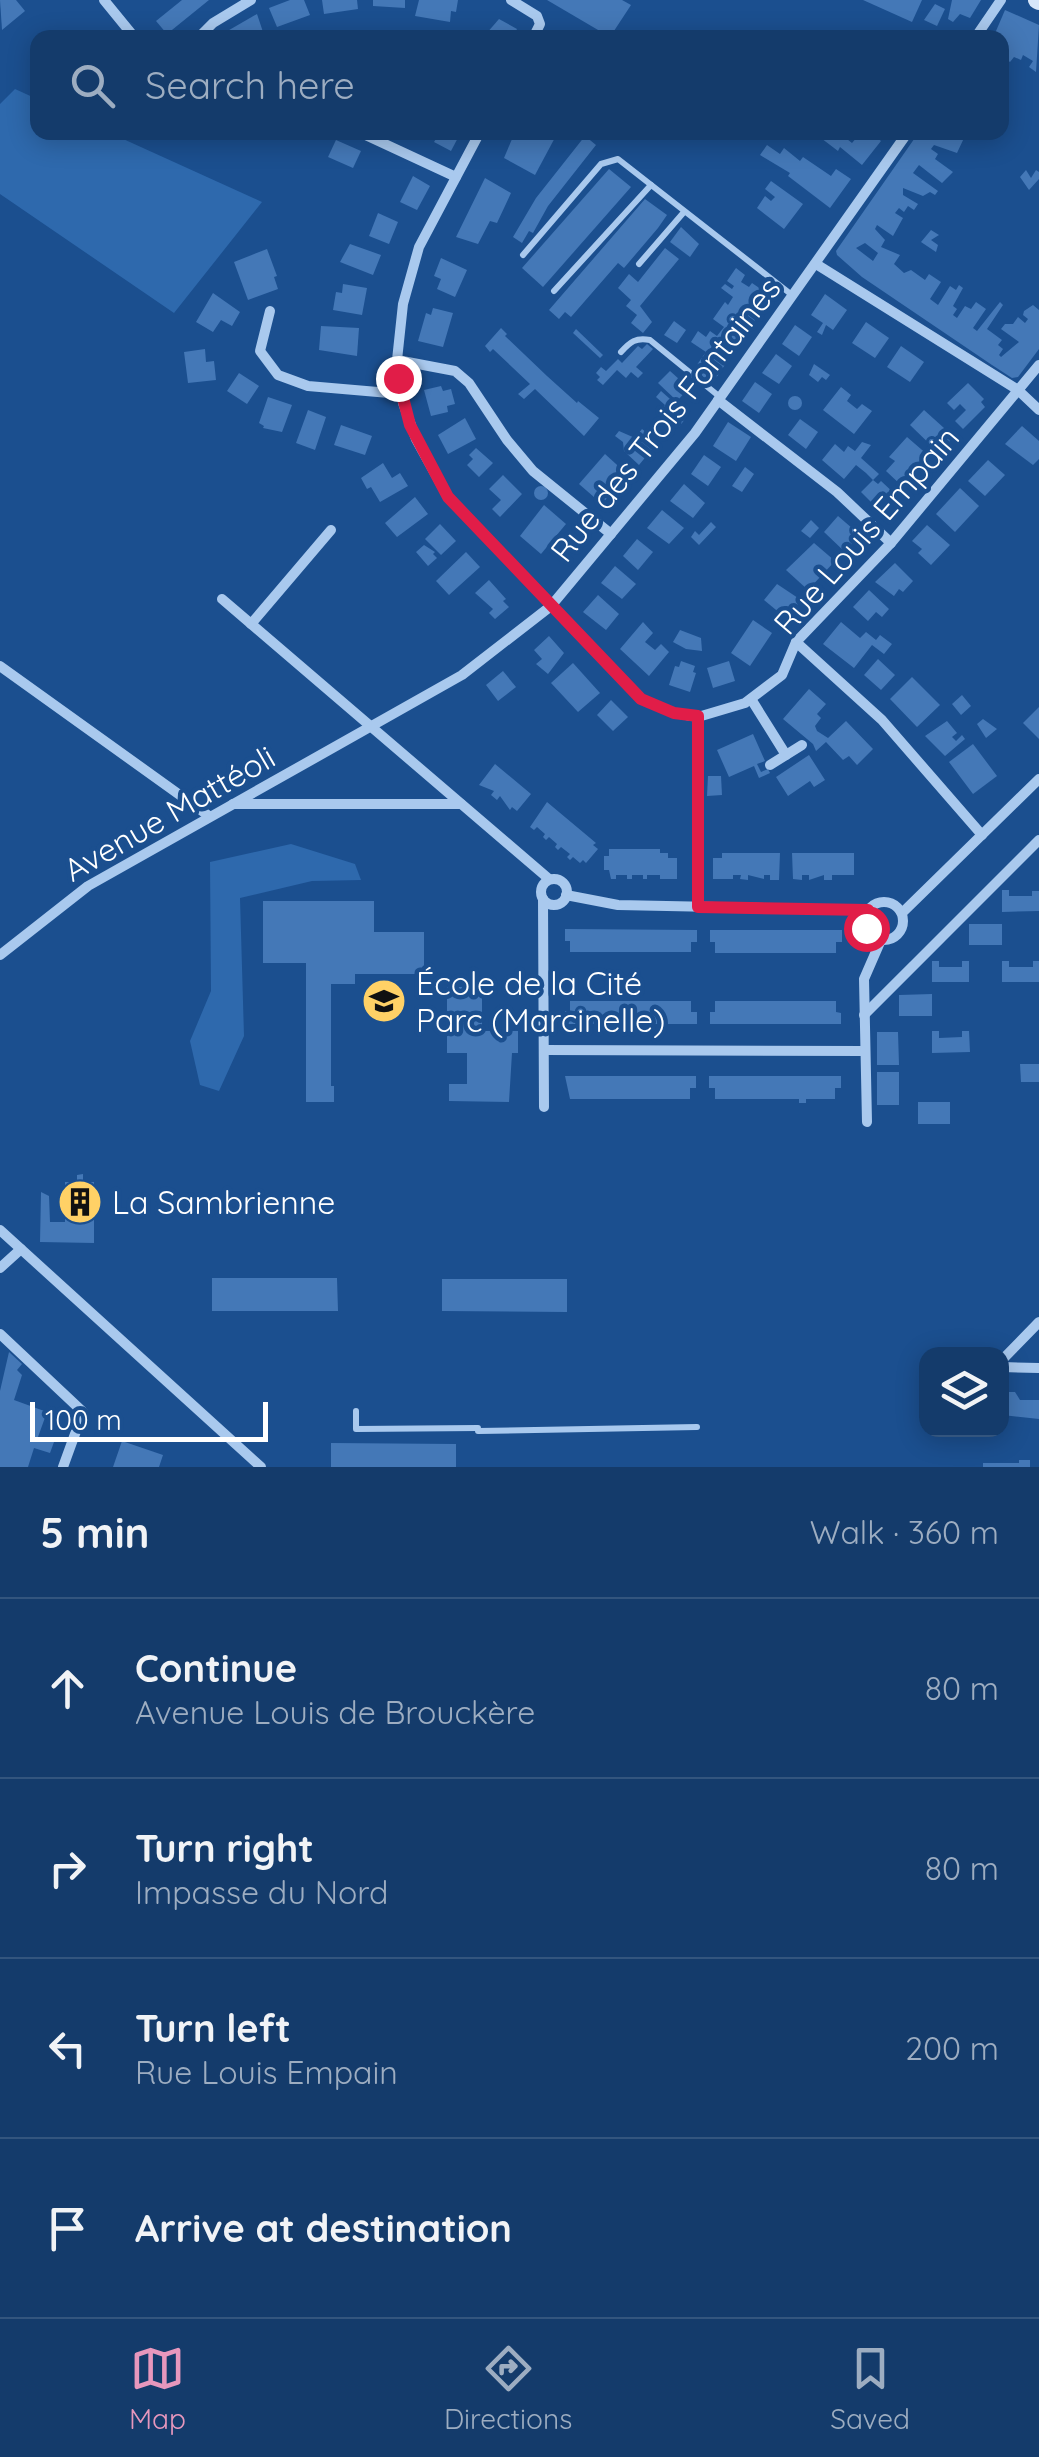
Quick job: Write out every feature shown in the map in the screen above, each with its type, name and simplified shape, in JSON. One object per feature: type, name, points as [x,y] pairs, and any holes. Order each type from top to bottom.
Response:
[{"type":"street","points":[[104,0],[128,30]]},
{"type":"street","points":[[206,30],[251,0]]},
{"type":"street","points":[[510,0],[537,16],[537,30]]},
{"type":"street","points":[[980,30],[1001,0]]},
{"type":"street","points":[[376,140],[456,178]]},
{"type":"street","points":[[476,140],[419,247],[403,304],[397,360],[401,394],[416,439],[448,497],[641,699],[674,713],[698,716],[698,907]]},
{"type":"street","name":"Rue des Trois Fontaines","points":[[371,726],[462,676],[552,606],[719,399],[902,140]]},
{"type":"street","points":[[816,264],[1018,390],[1039,410]]},
{"type":"street","points":[[270,311],[260,352],[278,376],[308,386],[401,394]]},
{"type":"street","points":[[397,360],[455,370],[470,383],[507,440],[534,471],[611,534]]},
{"type":"street","name":"Rue Louis Empain","points":[[698,716],[751,699],[782,675],[796,642],[891,543],[1039,365]]},
{"type":"street","points":[[719,399],[837,492],[891,543]]},
{"type":"street","points":[[252,624],[330,530]]},
{"type":"street","points":[[222,599],[549,880],[564,884],[566,895]]},
{"type":"street","points":[[796,642],[882,720],[982,835]]},
{"type":"street","points":[[0,666],[209,816]]},
{"type":"street","points":[[751,699],[786,755]]},
{"type":"street","name":"Avenue Mattéoli","points":[[0,955],[88,886],[371,726]]},
{"type":"street","points":[[770,765],[802,744]]},
{"type":"street","points":[[868,910],[866,928],[881,940],[892,938],[901,930],[902,913],[1039,780]]},
{"type":"street","points":[[232,804],[462,804]]},
{"type":"street","points":[[864,1015],[1039,840]]},
{"type":"street","points":[[544,1107],[541,889],[549,880]]},
{"type":"street","points":[[566,895],[618,906],[868,910],[877,903],[889,902],[902,913]]},
{"type":"street","points":[[543,900],[556,904],[566,895]]},
{"type":"street","points":[[867,1122],[864,979],[881,940]]},
{"type":"street","points":[[544,1050],[864,1051]]},
{"type":"street","points":[[0,1230],[261,1467]]},
{"type":"street","points":[[0,1268],[21,1249]]},
{"type":"street","points":[[1009,1355],[1039,1322]]},
{"type":"street","points":[[0,1334],[83,1412],[63,1467]]},
{"type":"street","points":[[1009,1364],[1039,1368]]},
{"type":"lane","points":[[523,255],[600,164],[618,159],[792,296]]},
{"type":"lane","points":[[554,291],[651,185]]},
{"type":"lane","points":[[640,264],[684,211]]},
{"type":"lane","points":[[621,352],[640,338],[650,340],[719,399]]},
{"type":"lane","points":[[356,1411],[356,1429],[697,1428]]},
{"type":"shaded area","points":[[15,89],[30,96],[30,140],[125,140],[262,202],[174,313],[0,194],[0,104]]},
{"type":"shaded area","points":[[291,844],[355,864],[361,880],[312,881],[240,898],[244,1036],[219,1091],[200,1085],[190,1041],[211,991],[210,862]]},
{"type":"building","points":[[0,0],[16,0],[25,11],[2,30]]},
{"type":"building","points":[[182,0],[209,0],[172,30],[164,30],[156,21]]},
{"type":"building","points":[[290,0],[304,0],[310,15],[277,27],[269,8]]},
{"type":"building","points":[[322,0],[357,0],[358,9],[324,14]]},
{"type":"building","points":[[373,0],[405,0],[405,8],[373,6]]},
{"type":"building","points":[[419,0],[458,0],[450,22],[415,16]]},
{"type":"building","points":[[547,0],[622,0],[631,5],[615,30],[598,30]]},
{"type":"building","points":[[863,0],[922,0],[912,22]]},
{"type":"building","points":[[952,0],[981,0],[970,18],[960,14],[953,22],[948,19]]},
{"type":"building","points":[[935,4],[945,9],[937,26],[924,20]]},
{"type":"building","points":[[1005,10],[1039,25],[1036,72],[1029,67],[1033,61],[1023,55],[1021,60],[1014,57],[1009,61],[1009,30],[996,30]]},
{"type":"building","points":[[257,14],[262,30],[229,30]]},
{"type":"building","points":[[499,19],[517,29],[516,30],[489,30]]},
{"type":"building","points":[[336,140],[361,151],[353,168],[328,157]]},
{"type":"building","points":[[435,140],[457,140],[451,151]]},
{"type":"building","points":[[512,140],[554,140],[535,175],[504,158]]},
{"type":"building","points":[[582,140],[596,145],[522,243],[513,237],[536,198]]},
{"type":"building","points":[[824,140],[881,141],[862,165],[840,147],[838,151]]},
{"type":"building","points":[[913,140],[963,140],[957,153],[934,145],[931,149],[938,154],[935,159],[953,172],[942,183],[919,165],[913,173],[938,191],[923,196],[903,188],[903,195],[918,204],[914,210],[908,206],[904,212],[899,208],[895,213],[903,218],[893,236],[877,225],[875,229],[885,240],[881,247],[900,255],[894,264],[904,273],[911,270],[925,280],[929,274],[941,282],[930,299],[938,305],[950,286],[956,290],[959,285],[963,288],[953,306],[957,309],[953,315],[957,318],[965,306],[971,309],[976,302],[986,309],[973,328],[977,331],[1000,302],[1003,305],[987,329],[1002,340],[998,345],[1003,349],[1001,357],[1019,342],[1001,329],[1018,317],[1025,323],[1028,319],[1024,311],[1033,305],[1039,310],[1039,349],[1018,377],[1012,378],[862,277],[836,251]],"holes":[[[865,243],[878,253],[873,261],[856,248]]]},
{"type":"building","points":[[767,145],[780,154],[784,148],[800,161],[803,157],[831,176],[836,169],[851,179],[830,208],[788,176],[790,173],[760,155]]},
{"type":"building","points":[[609,169],[631,187],[543,287],[522,268]]},
{"type":"building","points":[[1026,170],[1031,178],[1036,170],[1039,172],[1039,179],[1029,190],[1020,177]]},
{"type":"building","points":[[413,176],[430,186],[417,210],[400,202]]},
{"type":"building","points":[[485,178],[511,193],[497,223],[490,221],[478,244],[456,237]]},
{"type":"building","points":[[771,181],[803,204],[784,229],[757,208],[765,196],[771,201],[775,197],[765,189]]},
{"type":"building","points":[[645,199],[667,215],[658,228],[624,268],[618,263],[571,317],[565,312],[559,319],[549,310]]},
{"type":"building","points":[[378,213],[398,222],[389,244],[369,236]]},
{"type":"building","points":[[681,227],[699,244],[690,257],[670,242]]},
{"type":"building","points":[[931,230],[939,235],[931,240],[938,245],[936,252],[921,242]]},
{"type":"building","points":[[350,244],[381,255],[373,275],[340,262]]},
{"type":"building","points":[[665,248],[679,259],[640,306],[652,322],[643,333],[631,323],[637,315],[626,306],[631,300],[618,288],[629,274],[638,282]]},
{"type":"building","points":[[267,249],[278,289],[248,300],[234,262]]},
{"type":"building","points":[[441,258],[467,270],[455,297],[437,289],[441,279],[434,276]]},
{"type":"building","points":[[736,268],[745,275],[741,282],[749,287],[752,283],[771,296],[712,384],[694,369],[706,352],[691,342],[698,331],[706,337],[710,331],[717,336],[724,327],[713,319],[733,297],[721,288],[725,284],[732,289],[734,286],[727,281]]},
{"type":"building","points":[[343,284],[367,288],[362,315],[333,310],[336,292],[342,293]]},
{"type":"building","points":[[213,293],[240,312],[232,326],[221,320],[213,332],[196,322]]},
{"type":"building","points":[[825,294],[847,310],[833,330],[826,325],[822,335],[817,332],[823,323],[811,315]]},
{"type":"building","points":[[433,308],[453,313],[443,347],[418,341],[426,313],[431,315]]},
{"type":"building","points":[[674,321],[686,330],[677,343],[664,335]]},
{"type":"building","points":[[866,322],[889,338],[875,358],[852,343]]},
{"type":"building","points":[[795,325],[812,337],[799,356],[782,344]]},
{"type":"building","points":[[321,326],[359,328],[357,356],[319,350]]},
{"type":"building","points":[[501,328],[547,376],[599,418],[584,436],[535,389],[524,399],[518,394],[530,384],[485,346]]},
{"type":"building","points":[[576,329],[603,355],[600,358],[573,333]]},
{"type":"building","points":[[647,344],[653,349],[636,367],[643,373],[638,378],[631,372],[626,378],[617,370],[603,385],[597,380],[600,377],[596,373],[601,367],[606,371],[618,359],[622,363],[638,346],[642,349]]},
{"type":"building","points":[[901,346],[924,362],[910,382],[887,367]]},
{"type":"building","points":[[205,349],[206,362],[214,361],[216,380],[188,383],[184,352]]},
{"type":"building","points":[[776,354],[792,366],[779,384],[762,373]]},
{"type":"building","points":[[814,364],[830,375],[826,380],[822,377],[818,382],[809,375]]},
{"type":"building","points":[[670,371],[689,388],[677,401],[658,383]]},
{"type":"building","points":[[239,373],[259,386],[247,404],[227,391]]},
{"type":"building","points":[[755,382],[772,394],[759,413],[742,401]]},
{"type":"building","points":[[968,383],[984,399],[981,402],[985,407],[963,429],[955,421],[966,410],[960,404],[954,410],[947,403]]},
{"type":"building","points":[[441,386],[443,391],[451,389],[455,404],[447,406],[448,412],[431,416],[424,390]]},
{"type":"building","points":[[841,387],[851,395],[847,401],[857,409],[862,404],[872,411],[854,434],[823,410]]},
{"type":"building","points":[[661,391],[688,415],[679,427],[661,412],[665,405],[656,397]]},
{"type":"building","points":[[795,396],[802,403],[795,410],[788,403]]},
{"type":"building","points":[[268,397],[292,405],[282,432],[263,428],[259,423]]},
{"type":"building","points":[[308,410],[326,417],[315,450],[296,443]]},
{"type":"building","points":[[924,410],[954,437],[939,453],[910,425]]},
{"type":"building","points":[[465,418],[476,439],[448,454],[438,435]]},
{"type":"building","points":[[800,419],[818,432],[806,449],[788,435]]},
{"type":"building","points":[[728,422],[751,437],[736,461],[713,446]]},
{"type":"building","points":[[341,425],[372,436],[365,455],[334,445]]},
{"type":"building","points":[[1022,426],[1039,441],[1039,459],[1033,465],[1005,444]]},
{"type":"building","points":[[642,429],[658,442],[639,465],[615,436],[619,431],[635,438]]},
{"type":"building","points":[[907,437],[929,456],[902,486],[886,471],[895,461],[889,457]]},
{"type":"building","points":[[862,442],[871,445],[861,458],[879,474],[873,480],[856,465],[844,479],[822,460],[835,444],[844,452],[848,446],[855,451]]},
{"type":"building","points":[[476,448],[493,463],[479,477],[467,465]]},
{"type":"building","points":[[605,454],[627,474],[602,504],[579,484]]},
{"type":"building","points":[[704,455],[721,467],[708,486],[691,474]]},
{"type":"building","points":[[988,460],[1005,475],[985,496],[968,481]]},
{"type":"building","points":[[383,463],[392,478],[400,473],[408,486],[380,502],[361,478]]},
{"type":"building","points":[[745,467],[754,474],[742,492],[732,486]]},
{"type":"building","points":[[503,475],[522,494],[500,517],[492,509],[501,500],[489,489]]},
{"type":"building","points":[[873,480],[878,484],[881,481],[896,495],[881,512],[861,492]]},
{"type":"building","points":[[684,484],[705,503],[693,518],[670,501]]},
{"type":"building","points":[[541,486],[548,493],[541,500],[534,493]]},
{"type":"building","points":[[960,488],[979,506],[955,532],[936,514]]},
{"type":"building","points":[[415,497],[428,514],[397,537],[385,523]]},
{"type":"building","points":[[544,505],[566,524],[541,554],[520,536]]},
{"type":"building","points":[[662,510],[684,528],[669,544],[647,528]]},
{"type":"building","points":[[838,516],[860,535],[845,552],[824,532]]},
{"type":"building","points":[[811,520],[819,528],[810,538],[801,531]]},
{"type":"building","points":[[711,522],[716,527],[699,545],[691,537],[695,531],[699,535]]},
{"type":"building","points":[[440,524],[456,541],[441,555],[425,539]]},
{"type":"building","points":[[927,525],[950,545],[931,565],[912,541]]},
{"type":"building","points":[[637,539],[653,552],[638,570],[623,556]]},
{"type":"building","points":[[814,543],[835,561],[808,590],[786,570]]},
{"type":"building","points":[[424,545],[437,558],[428,566],[416,552]]},
{"type":"building","points":[[466,552],[480,567],[449,595],[436,581]]},
{"type":"building","points":[[895,563],[913,581],[894,596],[875,582]]},
{"type":"building","points":[[615,566],[636,584],[622,599],[601,583]]},
{"type":"building","points":[[489,580],[509,607],[495,619],[489,613],[493,609],[475,593]]},
{"type":"building","points":[[777,584],[801,600],[787,619],[764,600]]},
{"type":"building","points":[[869,590],[889,609],[882,617],[876,612],[868,621],[853,607]]},
{"type":"building","points":[[598,595],[619,614],[606,630],[583,612]]},
{"type":"building","points":[[753,620],[772,633],[750,666],[731,653]]},
{"type":"building","points":[[643,622],[653,633],[645,642],[655,650],[661,644],[669,652],[649,676],[620,649]]},
{"type":"building","points":[[841,622],[860,638],[866,632],[876,640],[880,635],[892,644],[884,654],[872,645],[854,668],[823,644]]},
{"type":"building","points":[[680,630],[701,638],[702,651],[673,642]]},
{"type":"building","points":[[549,636],[564,653],[548,674],[536,664],[542,659],[534,650]]},
{"type":"building","points":[[878,659],[895,675],[881,690],[864,675]]},
{"type":"building","points":[[681,661],[695,666],[690,692],[669,685],[675,666],[679,667]]},
{"type":"building","points":[[729,661],[735,681],[713,688],[707,668]]},
{"type":"building","points":[[573,663],[600,693],[578,712],[551,683]]},
{"type":"building","points":[[503,671],[516,687],[498,701],[486,685]]},
{"type":"building","points":[[912,677],[940,705],[917,727],[890,699]]},
{"type":"building","points":[[809,689],[826,704],[817,714],[821,718],[815,726],[817,731],[828,738],[846,721],[873,749],[857,765],[849,756],[843,760],[826,742],[816,751],[783,719]]},
{"type":"building","points":[[962,695],[971,706],[961,715],[952,704]]},
{"type":"building","points":[[611,700],[628,717],[613,731],[597,715]]},
{"type":"building","points":[[1039,707],[1039,739],[1023,723]]},
{"type":"building","points":[[983,719],[997,729],[986,738],[977,724]]},
{"type":"building","points":[[947,721],[957,733],[952,737],[956,741],[962,735],[965,739],[945,756],[925,736]]},
{"type":"building","points":[[753,734],[765,761],[757,764],[761,772],[768,769],[770,773],[759,778],[754,766],[729,777],[717,750]]},
{"type":"building","points":[[973,744],[997,776],[973,794],[949,762]]},
{"type":"building","points":[[809,755],[825,780],[814,787],[810,781],[788,796],[776,777]]},
{"type":"building","points":[[495,764],[531,794],[517,811],[512,807],[510,810],[500,796],[497,800],[491,795],[494,791],[479,785]]},
{"type":"building","points":[[708,776],[721,776],[722,795],[707,796]]},
{"type":"building","points":[[547,802],[596,843],[593,845],[598,849],[586,863],[573,857],[570,860],[570,854],[561,847],[558,850],[557,844],[549,837],[546,840],[537,827],[530,827]]},
{"type":"building","points":[[609,849],[660,849],[660,853],[668,853],[668,858],[677,858],[677,879],[647,875],[643,879],[643,875],[632,875],[632,879],[627,879],[627,875],[616,875],[616,879],[611,879],[609,870],[604,870],[604,856],[609,856]]},
{"type":"building","points":[[722,853],[780,853],[779,880],[770,880],[770,875],[764,875],[764,879],[748,875],[748,880],[740,879],[741,875],[733,875],[733,879],[713,879],[713,858],[722,858]]},
{"type":"building","points":[[792,853],[854,853],[854,875],[832,875],[832,880],[824,880],[824,875],[809,880],[809,875],[802,875],[802,880],[793,879]]},
{"type":"building","points":[[1002,890],[1009,890],[1009,896],[1032,896],[1032,891],[1039,891],[1039,911],[1002,912]]},
{"type":"building","points":[[263,901],[374,901],[374,932],[424,932],[424,974],[355,974],[355,984],[331,984],[334,1102],[306,1102],[306,963],[263,963]]},
{"type":"building","points":[[969,924],[1002,924],[1002,945],[969,945]]},
{"type":"building","points":[[565,929],[697,930],[697,942],[691,942],[691,952],[570,952]]},
{"type":"building","points":[[710,930],[842,930],[842,942],[836,942],[836,953],[715,953]]},
{"type":"building","points":[[932,961],[939,961],[939,967],[962,967],[962,961],[969,961],[969,982],[932,982]]},
{"type":"building","points":[[1002,961],[1009,961],[1009,967],[1033,967],[1033,961],[1039,961],[1039,982],[1002,982]]},
{"type":"building","points":[[447,987],[482,987],[482,1031],[518,1031],[518,1053],[512,1053],[509,1102],[449,1101],[449,1084],[467,1084],[467,1053],[447,1053]]},
{"type":"building","points":[[932,994],[932,1016],[899,1016],[899,995]]},
{"type":"building","points":[[570,1001],[691,1001],[691,1012],[697,1012],[697,1024],[565,1024]]},
{"type":"building","points":[[715,1001],[836,1001],[841,1024],[710,1024]]},
{"type":"building","points":[[932,1031],[939,1031],[939,1038],[962,1037],[962,1031],[969,1031],[970,1052],[932,1053]]},
{"type":"building","points":[[877,1032],[898,1032],[899,1065],[877,1065]]},
{"type":"building","points":[[1020,1064],[1039,1064],[1039,1082],[1021,1082]]},
{"type":"building","points":[[877,1072],[899,1072],[899,1105],[877,1105]]},
{"type":"building","points":[[565,1076],[696,1076],[696,1088],[690,1088],[690,1099],[570,1099]]},
{"type":"building","points":[[709,1076],[841,1076],[841,1088],[835,1088],[835,1099],[806,1099],[806,1103],[799,1103],[799,1099],[715,1099],[715,1088],[709,1088]]},
{"type":"building","points":[[918,1102],[950,1102],[950,1124],[918,1124]]},
{"type":"building","name":"La Sambrienne","points":[[83,1174],[83,1182],[94,1182],[94,1243],[40,1242],[41,1192],[49,1196],[50,1222],[65,1222],[65,1182],[77,1182],[77,1175]]},
{"type":"building","points":[[212,1278],[337,1278],[338,1311],[212,1311]]},
{"type":"building","points":[[442,1279],[567,1279],[567,1312],[442,1311]]},
{"type":"building","points":[[9,1352],[22,1364],[17,1370],[22,1375],[14,1400],[47,1412],[38,1437],[54,1442],[50,1453],[34,1448],[28,1467],[0,1467],[0,1391]]},
{"type":"building","points":[[1009,1392],[1015,1392],[1020,1400],[1039,1400],[1039,1419],[1009,1416]]},
{"type":"building","points":[[122,1441],[163,1455],[159,1467],[113,1467]]},
{"type":"building","points":[[331,1443],[456,1444],[456,1467],[331,1467]]},
{"type":"building","points":[[1030,1460],[1030,1467],[983,1467],[983,1463]]},
{"type":"place","name":"École de la Cité Parc (Marcinelle)","points":[[384,1001]]},
{"type":"place","name":"La Sambrienne","points":[[80,1202]]},
{"type":"route","points":[[398,378],[410,425],[448,497],[641,699],[674,713],[698,716],[698,907],[868,910],[866,928]]}]
